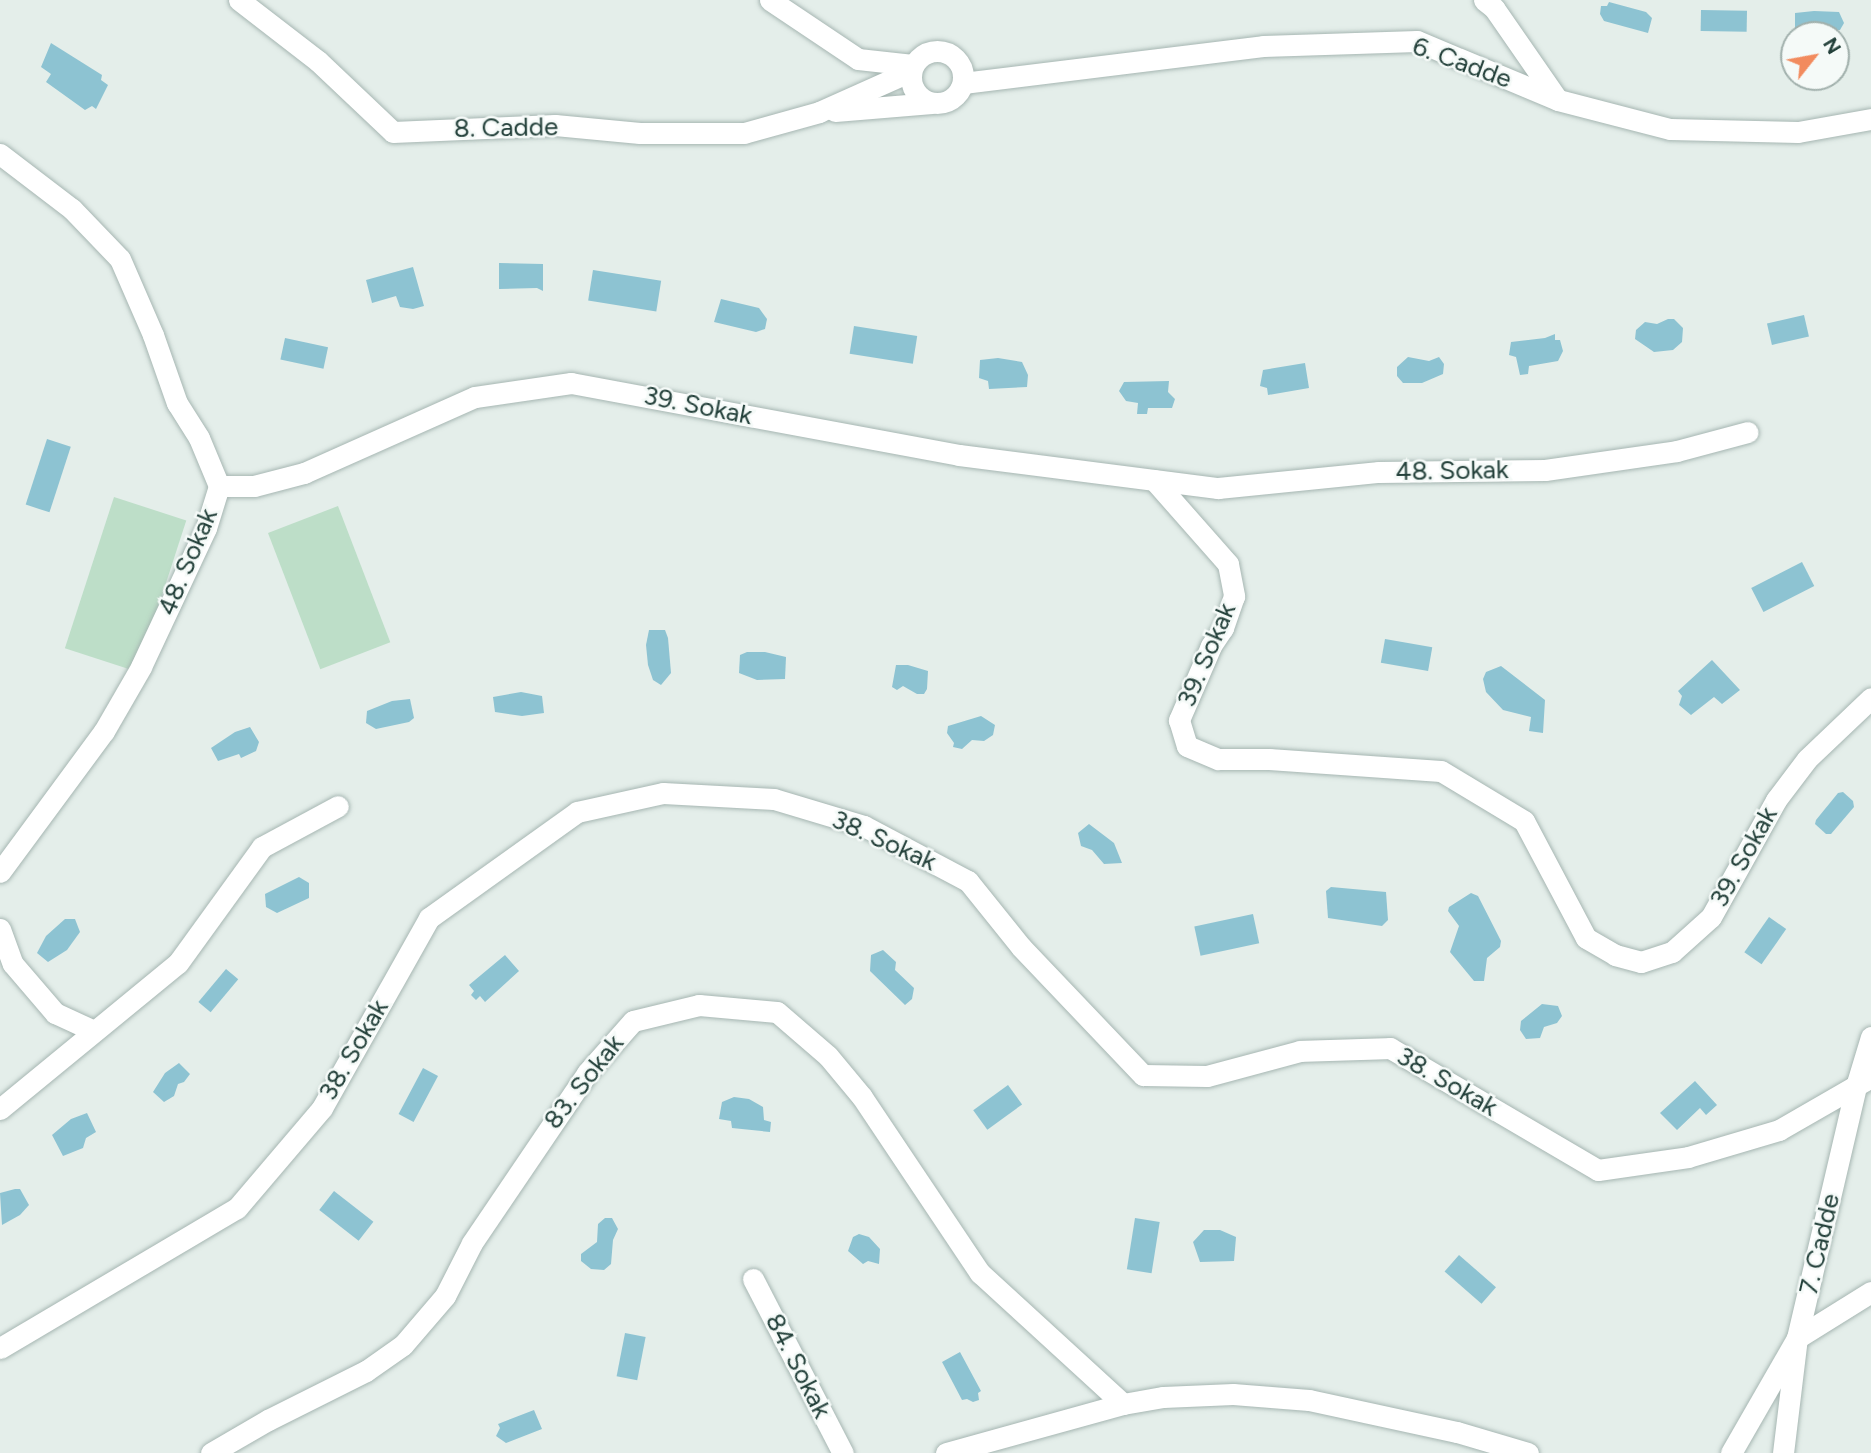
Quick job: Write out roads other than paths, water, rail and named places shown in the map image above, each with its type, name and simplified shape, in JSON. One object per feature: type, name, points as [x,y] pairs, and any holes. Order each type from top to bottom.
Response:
[{"type":"street","name":"8. Cadde","points":[[239,0],[318,61],[393,131],[555,125],[640,133],[744,133],[819,112],[912,68]]},
{"type":"street","points":[[770,0],[858,59],[912,68]]},
{"type":"street","points":[[1484,0],[1494,8],[1558,100]]},
{"type":"street","name":"6. Cadde","points":[[963,83],[1263,46],[1417,41],[1558,100],[1671,129],[1798,132],[1871,119]]},
{"type":"street","points":[[942,51],[957,59],[963,74],[963,83],[951,99],[932,103],[915,91],[912,68],[925,53],[942,51]]},
{"type":"street","name":"8. Cadde","points":[[819,112],[932,103]]},
{"type":"street","name":"48. Sokak","points":[[0,154],[72,209],[120,259],[153,335],[177,403],[199,438],[219,486],[206,528],[141,667],[104,731],[0,872]]},
{"type":"street","name":"39. Sokak","points":[[219,486],[254,486],[304,473],[475,397],[571,383],[959,455],[1154,480],[1228,564],[1234,596],[1223,628],[1211,646],[1179,720],[1187,746],[1218,760],[1269,759],[1441,771],[1524,821],[1586,938],[1615,955],[1641,962],[1672,953],[1711,917],[1776,800],[1807,760],[1871,698]]},
{"type":"street","name":"48. Sokak","points":[[1154,480],[1218,488],[1378,472],[1545,470],[1677,451],[1748,432]]},
{"type":"street","name":"38. Sokak","points":[[0,1348],[237,1208],[321,1108],[429,918],[577,811],[663,793],[774,799],[864,827],[968,881],[1021,947],[1143,1075],[1208,1076],[1300,1051],[1390,1048],[1598,1170],[1688,1157],[1779,1130],[1864,1080]]},
{"type":"street","points":[[0,1109],[178,963],[262,847],[338,806]]},
{"type":"street","points":[[0,929],[13,964],[55,1013],[94,1031]]},
{"type":"street","name":"83. Sokak","points":[[211,1453],[268,1420],[366,1371],[403,1345],[445,1296],[472,1243],[587,1073],[633,1021],[699,1005],[777,1012],[828,1056],[862,1097],[980,1273],[1123,1404]]},
{"type":"street","name":"7. Cadde","points":[[1783,1453],[1797,1338],[1864,1080],[1871,1037]]},
{"type":"street","name":"84. Sokak","points":[[753,1279],[842,1453]]},
{"type":"street","points":[[1731,1453],[1797,1338],[1871,1292]]},
{"type":"street","points":[[946,1453],[1123,1404],[1163,1397],[1233,1394],[1309,1400],[1457,1432],[1528,1453]]},
{"type":"water","points":[[1609,2],[1646,12],[1652,18],[1648,33],[1604,21],[1600,14],[1601,6],[1607,6]]},
{"type":"water","points":[[1701,10],[1747,11],[1747,32],[1701,31]]},
{"type":"water","points":[[1839,12],[1843,21],[1795,21],[1795,13]]},
{"type":"water","points":[[51,43],[102,75],[101,80],[108,85],[96,109],[92,106],[85,110],[46,82],[51,74],[41,67]]},
{"type":"water","points":[[499,263],[543,264],[543,291],[537,288],[499,289]]},
{"type":"water","points":[[413,267],[424,306],[413,309],[400,307],[396,296],[372,303],[366,280]]},
{"type":"water","points":[[593,270],[661,281],[656,311],[588,301]]},
{"type":"water","points":[[721,299],[759,308],[767,319],[765,329],[756,332],[714,322]]},
{"type":"water","points":[[1804,315],[1809,336],[1772,345],[1767,324]]},
{"type":"water","points":[[1674,319],[1683,328],[1682,342],[1673,350],[1654,352],[1635,339],[1636,330],[1645,322],[1657,324]]},
{"type":"water","points":[[854,326],[917,336],[913,364],[850,354]]},
{"type":"water","points":[[1555,334],[1555,340],[1560,340],[1563,351],[1558,361],[1529,366],[1528,374],[1520,375],[1516,357],[1509,355],[1511,342],[1545,338]]},
{"type":"water","points":[[285,338],[328,347],[323,369],[280,360]]},
{"type":"water","points":[[1408,357],[1429,361],[1439,357],[1444,364],[1443,374],[1422,383],[1403,383],[1397,376],[1397,367]]},
{"type":"water","points":[[998,358],[1022,362],[1028,375],[1027,387],[989,389],[988,381],[979,378],[980,360]]},
{"type":"water","points":[[1305,363],[1309,388],[1268,395],[1267,388],[1260,386],[1263,370]]},
{"type":"water","points":[[1169,381],[1168,392],[1175,399],[1172,408],[1148,408],[1147,414],[1137,414],[1138,403],[1126,401],[1119,391],[1124,382]]},
{"type":"water","points":[[47,439],[71,447],[49,512],[26,505]]},
{"type":"water","points":[[1802,562],[1814,586],[1763,612],[1751,588]]},
{"type":"water","points":[[649,630],[665,630],[668,638],[671,673],[661,685],[653,680],[648,665],[646,645]]},
{"type":"water","points":[[1385,639],[1432,647],[1428,671],[1381,663]]},
{"type":"water","points":[[747,652],[765,652],[786,657],[785,679],[757,680],[739,673],[740,655]]},
{"type":"water","points":[[1712,660],[1740,690],[1722,704],[1714,697],[1691,715],[1679,705],[1682,696],[1678,691]]},
{"type":"water","points":[[896,665],[908,665],[928,671],[924,694],[917,694],[903,686],[897,690],[892,687]]},
{"type":"water","points":[[1501,666],[1545,700],[1543,733],[1529,731],[1531,717],[1503,710],[1486,692],[1483,679],[1486,672]]},
{"type":"water","points":[[521,692],[542,696],[544,713],[522,716],[495,712],[493,697]]},
{"type":"water","points":[[410,699],[414,718],[409,722],[376,729],[366,723],[367,711],[392,701]]},
{"type":"water","points":[[981,716],[995,725],[993,735],[984,741],[972,740],[962,749],[953,747],[954,743],[947,733],[948,726]]},
{"type":"water","points":[[250,727],[259,742],[256,751],[241,758],[239,754],[218,761],[211,748],[235,732]]},
{"type":"water","points":[[1843,792],[1853,801],[1854,807],[1831,834],[1826,834],[1815,824],[1816,820],[1838,793]]},
{"type":"water","points":[[1089,824],[1114,843],[1122,863],[1104,864],[1092,850],[1081,846],[1078,833]]},
{"type":"water","points":[[299,877],[309,883],[309,898],[277,913],[266,907],[265,894]]},
{"type":"water","points":[[1331,887],[1386,892],[1388,920],[1382,926],[1328,918],[1326,891]]},
{"type":"water","points":[[1471,893],[1478,896],[1501,941],[1500,947],[1487,958],[1484,981],[1474,981],[1450,952],[1459,926],[1448,911],[1449,907]]},
{"type":"water","points":[[1253,914],[1259,943],[1201,956],[1194,926]]},
{"type":"water","points":[[1769,917],[1786,929],[1762,964],[1744,952]]},
{"type":"water","points":[[65,919],[75,919],[80,932],[67,950],[48,962],[37,953],[46,936]]},
{"type":"water","points":[[883,950],[896,962],[895,970],[914,988],[912,999],[905,1005],[870,971],[871,955]]},
{"type":"water","points":[[505,955],[519,971],[485,1002],[480,996],[476,1000],[471,995],[474,991],[469,985]]},
{"type":"water","points":[[226,969],[238,979],[211,1012],[198,1002]]},
{"type":"water","points":[[1542,1004],[1558,1006],[1562,1016],[1557,1023],[1544,1027],[1540,1038],[1526,1039],[1520,1030],[1521,1021]]},
{"type":"water","points":[[179,1063],[190,1074],[184,1082],[178,1084],[174,1096],[164,1102],[153,1092],[165,1073]]},
{"type":"water","points":[[423,1068],[438,1076],[414,1122],[399,1114]]},
{"type":"water","points":[[1695,1081],[1717,1105],[1706,1115],[1700,1108],[1677,1130],[1660,1113]]},
{"type":"water","points":[[1008,1085],[1022,1104],[987,1130],[973,1110]]},
{"type":"water","points":[[734,1097],[749,1099],[763,1107],[764,1120],[771,1122],[770,1132],[732,1128],[731,1121],[719,1119],[722,1102]]},
{"type":"water","points":[[87,1113],[96,1132],[86,1138],[83,1148],[63,1156],[52,1135],[71,1119]]},
{"type":"water","points":[[20,1189],[29,1205],[20,1215],[2,1225],[0,1193]]},
{"type":"water","points":[[334,1191],[373,1222],[359,1241],[319,1210]]},
{"type":"water","points":[[605,1218],[612,1218],[618,1229],[613,1240],[611,1264],[604,1270],[591,1269],[581,1261],[581,1254],[597,1242],[598,1224]]},
{"type":"water","points":[[1135,1218],[1160,1222],[1152,1273],[1127,1269]]},
{"type":"water","points":[[1204,1230],[1220,1230],[1236,1237],[1234,1261],[1200,1262],[1193,1242]]},
{"type":"water","points":[[859,1234],[869,1237],[880,1249],[879,1264],[868,1261],[863,1264],[848,1251],[853,1237]]},
{"type":"water","points":[[1459,1255],[1496,1287],[1482,1304],[1445,1272]]},
{"type":"water","points":[[625,1333],[646,1337],[637,1380],[617,1376]]},
{"type":"water","points":[[960,1352],[981,1391],[978,1393],[979,1400],[973,1402],[962,1400],[942,1362]]},
{"type":"water","points":[[534,1410],[542,1429],[506,1443],[496,1436],[500,1428],[498,1424]]}]
